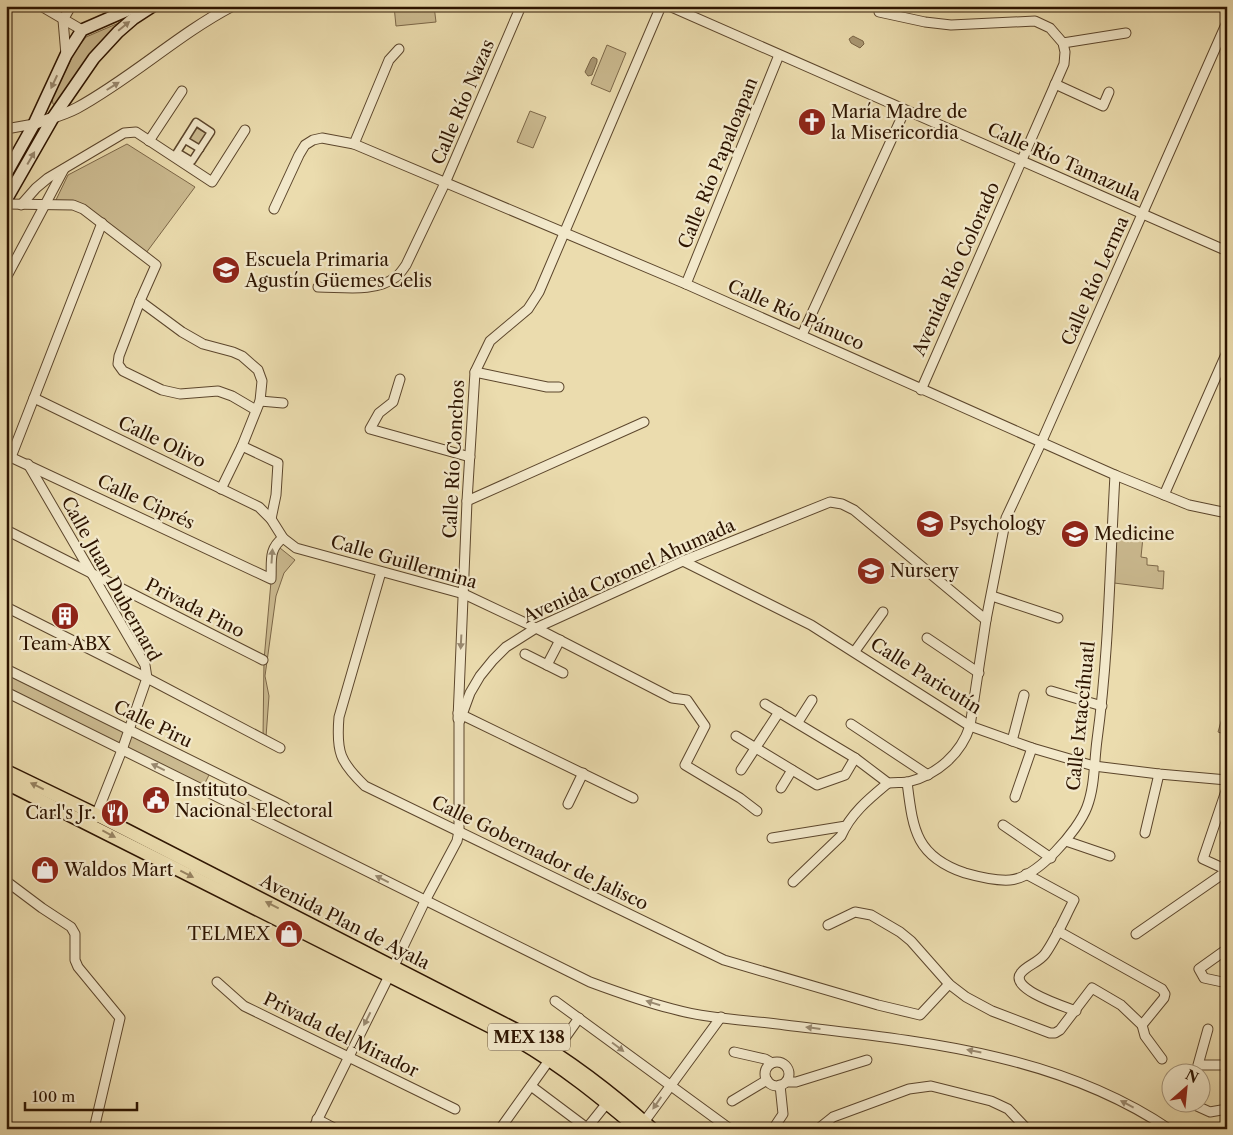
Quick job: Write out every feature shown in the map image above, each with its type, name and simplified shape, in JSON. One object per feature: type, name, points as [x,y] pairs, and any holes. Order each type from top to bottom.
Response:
[{"type":"main road","points":[[6,174],[34,124],[66,55],[82,30],[137,6]]},
{"type":"main road","points":[[6,200],[54,116],[103,46],[134,19],[153,6]]},
{"type":"main road","name":"Avenida Plan de Ayala","points":[[6,770],[93,819],[587,1075],[645,1126]]},
{"type":"main road","name":"Avenida Plan de Ayala","points":[[6,783],[93,819]]},
{"type":"main road","name":"Avenida Plan de Ayala","points":[[552,1056],[607,1103],[645,1126]]},
{"type":"street","points":[[41,6],[82,30]]},
{"type":"street","points":[[66,55],[63,20],[70,6]]},
{"type":"street","points":[[6,130],[34,124],[75,109],[118,83],[177,40],[232,6]]},
{"type":"street","name":"Calle Río Nazas","points":[[318,287],[367,288],[384,284],[398,276],[406,265],[445,184],[521,6]]},
{"type":"street","name":"Calle Río Conchos","points":[[459,717],[467,501],[475,372],[490,341],[528,309],[539,292],[661,6]]},
{"type":"street","name":"Calle Río Tamazula","points":[[669,6],[1227,251]]},
{"type":"street","points":[[879,12],[925,22],[951,25],[1035,21],[1050,28],[1063,43],[1126,33]]},
{"type":"street","name":"Calle Río Lerma","points":[[888,783],[907,782],[941,767],[957,751],[966,737],[970,726],[986,620],[1006,518],[1227,22]]},
{"type":"street","name":"Avenida Río Colorado","points":[[921,390],[1064,64],[1065,52],[1063,43]]},
{"type":"street","points":[[354,144],[389,60],[399,49]]},
{"type":"street","name":"Calle Río Papaloapan","points":[[686,284],[779,55]]},
{"type":"street","points":[[1055,84],[1103,106],[1109,92]]},
{"type":"street","points":[[149,141],[182,91]]},
{"type":"street","points":[[802,335],[905,110]]},
{"type":"street","points":[[21,205],[48,178],[124,133],[136,132],[149,141],[176,154],[192,161],[211,132],[196,122],[176,154]]},
{"type":"street","points":[[176,154],[212,182],[245,130]]},
{"type":"street","name":"Calle Río Pánuco","points":[[274,209],[305,145],[313,140],[322,138],[354,144],[686,284],[921,390],[1164,496],[1189,505],[1227,513]]},
{"type":"street","points":[[185,140],[200,149]]},
{"type":"street","points":[[6,278],[64,169]]},
{"type":"street","points":[[6,204],[73,205],[83,209],[156,265],[119,356],[118,364],[123,371],[162,390],[180,394],[218,391],[258,406],[283,403]]},
{"type":"street","points":[[9,456],[34,398],[102,223]]},
{"type":"street","points":[[140,301],[182,332],[203,344],[242,356],[258,370],[262,381],[258,406],[242,446],[221,489]]},
{"type":"street","points":[[1164,496],[1227,352]]},
{"type":"street","points":[[475,372],[547,387],[559,387]]},
{"type":"street","points":[[400,379],[393,402],[379,413],[370,429],[470,457]]},
{"type":"street","name":"Calle Olivo","points":[[34,398],[259,507],[271,519]]},
{"type":"street","points":[[467,501],[644,422]]},
{"type":"street","points":[[242,446],[278,463],[276,495],[271,519]]},
{"type":"street","name":"Calle Ciprés","points":[[9,456],[271,579],[273,548],[283,538]]},
{"type":"street","name":"Calle Juan Dubernard","points":[[28,464],[145,665],[147,678],[122,750],[93,819]]},
{"type":"street","name":"Calle Ixtaccíhuatl","points":[[907,782],[915,829],[923,846],[934,858],[951,868],[992,879],[1012,880],[1026,874],[1051,858],[1080,822],[1092,791],[1102,706],[1115,475]]},
{"type":"street","name":"Avenida Coronel Ahumada","points":[[312,1129],[425,901],[457,841],[459,831],[459,717],[480,676],[492,660],[506,647],[536,628],[683,561],[830,502],[842,504],[854,510],[986,620]]},
{"type":"street","name":"Calle Guillermina","points":[[271,519],[283,538],[296,548],[464,594],[536,628],[672,698],[687,700],[705,726],[685,765],[740,798],[757,811]]},
{"type":"street","name":"Privada Pino","points":[[6,530],[263,660]]},
{"type":"street","name":"Calle Paricutín","points":[[683,561],[811,625],[855,651],[970,726],[1032,748],[1094,766],[1227,780]]},
{"type":"street","name":"Calle Gobernador de Jalisco","points":[[381,572],[339,717],[337,738],[340,756],[349,770],[365,786],[724,960],[878,1005],[920,1015],[949,984]]},
{"type":"street","points":[[992,596],[1058,618]]},
{"type":"street","points":[[6,607],[280,748]]},
{"type":"street","points":[[855,651],[883,612]]},
{"type":"street","points":[[927,638],[979,673]]},
{"type":"street","points":[[548,665],[560,640]]},
{"type":"street","points":[[526,654],[563,673]]},
{"type":"street","points":[[460,668],[465,674],[480,676]]},
{"type":"street","name":"Calle Piru","points":[[6,669],[285,807]]},
{"type":"street","points":[[1051,691],[1102,706]]},
{"type":"street","points":[[6,692],[590,982],[674,1010],[893,1038],[988,1054],[1055,1073],[1085,1085],[1124,1102],[1169,1129]]},
{"type":"street","points":[[1012,741],[1024,695]]},
{"type":"street","points":[[798,722],[812,700]]},
{"type":"street","points":[[765,704],[856,758],[888,783],[864,803],[846,826],[842,836],[793,882]]},
{"type":"street","points":[[741,770],[779,712]]},
{"type":"street","points":[[459,717],[633,798]]},
{"type":"street","points":[[851,724],[928,774]]},
{"type":"street","points":[[736,736],[817,785],[845,775],[856,758]]},
{"type":"street","points":[[1015,797],[1032,748]]},
{"type":"street","points":[[781,788],[792,770]]},
{"type":"street","points":[[568,804],[582,773]]},
{"type":"street","points":[[1145,833],[1159,774]]},
{"type":"street","points":[[1136,934],[1227,871],[1203,859],[1227,788]]},
{"type":"street","points":[[1002,825],[1051,858]]},
{"type":"street","points":[[772,838],[846,826]]},
{"type":"street","points":[[1066,841],[1110,856]]},
{"type":"street","points":[[1026,874],[1074,900],[1045,954],[1021,973],[1019,978],[1028,991],[1076,1011]]},
{"type":"street","points":[[6,882],[71,927],[75,934],[75,960],[78,967],[120,1018],[94,1129]]},
{"type":"street","points":[[828,925],[855,912],[871,915],[900,932],[911,941],[949,984],[966,997],[992,1011],[1050,1032],[1055,1033],[1060,1030],[1092,988],[1121,1005],[1142,1025],[1145,1036],[1162,1059]]},
{"type":"street","points":[[1058,931],[1162,990],[1165,994],[1164,998],[1142,1025]]},
{"type":"street","points":[[1227,949],[1199,968],[1204,978],[1227,983]]},
{"type":"street","name":"Privada del Mirador","points":[[217,982],[244,1006],[455,1109]]},
{"type":"street","points":[[555,1001],[730,1129]]},
{"type":"street","points":[[645,1126],[669,1085],[721,1017]]},
{"type":"street","points":[[500,1129],[579,1018]]},
{"type":"street","points":[[1200,1062],[1208,1029]]},
{"type":"street","points":[[734,1052],[785,1065],[789,1073],[783,1084],[783,1114],[773,1129]]},
{"type":"street","points":[[772,1063],[766,1071],[767,1080],[775,1086],[796,1082],[867,1060]]},
{"type":"street","points":[[1210,1067],[1227,1065]]},
{"type":"street","points":[[732,1101],[767,1080]]},
{"type":"street","points":[[531,1086],[587,1128],[607,1103]]},
{"type":"street","points":[[818,1129],[833,1116],[909,1089],[931,1086],[991,1101],[1008,1109],[1027,1129]]},
{"type":"street","points":[[1210,1112],[1227,1110]]},
{"type":"street","points":[[317,1119],[336,1129]]},
{"type":"shaded area","points":[[394,6],[434,6],[436,22],[396,26]]},
{"type":"shaded area","points":[[121,22],[122,24],[56,105],[53,104],[52,99],[74,53],[86,37]]},
{"type":"shaded area","points":[[853,36],[863,41],[864,44],[860,48],[851,43],[849,39]]},
{"type":"shaded area","points":[[607,45],[626,53],[610,92],[591,84]]},
{"type":"shaded area","points":[[593,57],[597,59],[597,62],[592,75],[588,76],[585,72]]},
{"type":"shaded area","points":[[530,111],[546,117],[533,148],[517,142]]},
{"type":"shaded area","points":[[195,127],[207,134],[199,146],[187,139]]},
{"type":"shaded area","points":[[127,144],[195,187],[146,253],[85,209],[55,202],[68,175]]},
{"type":"shaded area","points":[[1117,535],[1143,537],[1141,557],[1147,558],[1147,565],[1158,566],[1158,571],[1164,571],[1163,589],[1114,583]]},
{"type":"shaded area","points":[[274,548],[280,548],[295,560],[284,573],[276,596],[265,676],[269,696],[266,737],[263,738],[264,660]]},
{"type":"shaded area","points":[[6,669],[211,771],[202,789],[6,692]]},
{"type":"shaded area","points":[[1224,711],[1227,711],[1227,735],[1218,732]]},
{"type":"place","name":"María Madre de la Misericordia","points":[[812,122]]},
{"type":"place","name":"Escuela Primaria Agustín Güemes Celis","points":[[226,270]]},
{"type":"place","name":"Psychology","points":[[930,524]]},
{"type":"place","name":"Medicine","points":[[1075,534]]},
{"type":"place","name":"Nursery","points":[[871,571]]},
{"type":"place","name":"Team ABX","points":[[65,616]]},
{"type":"place","name":"Instituto Nacional Electoral","points":[[156,800]]},
{"type":"place","name":"Carl's Jr.","points":[[115,813]]},
{"type":"place","name":"Waldos Mart","points":[[45,870]]},
{"type":"place","name":"TELMEX","points":[[289,934]]}]
